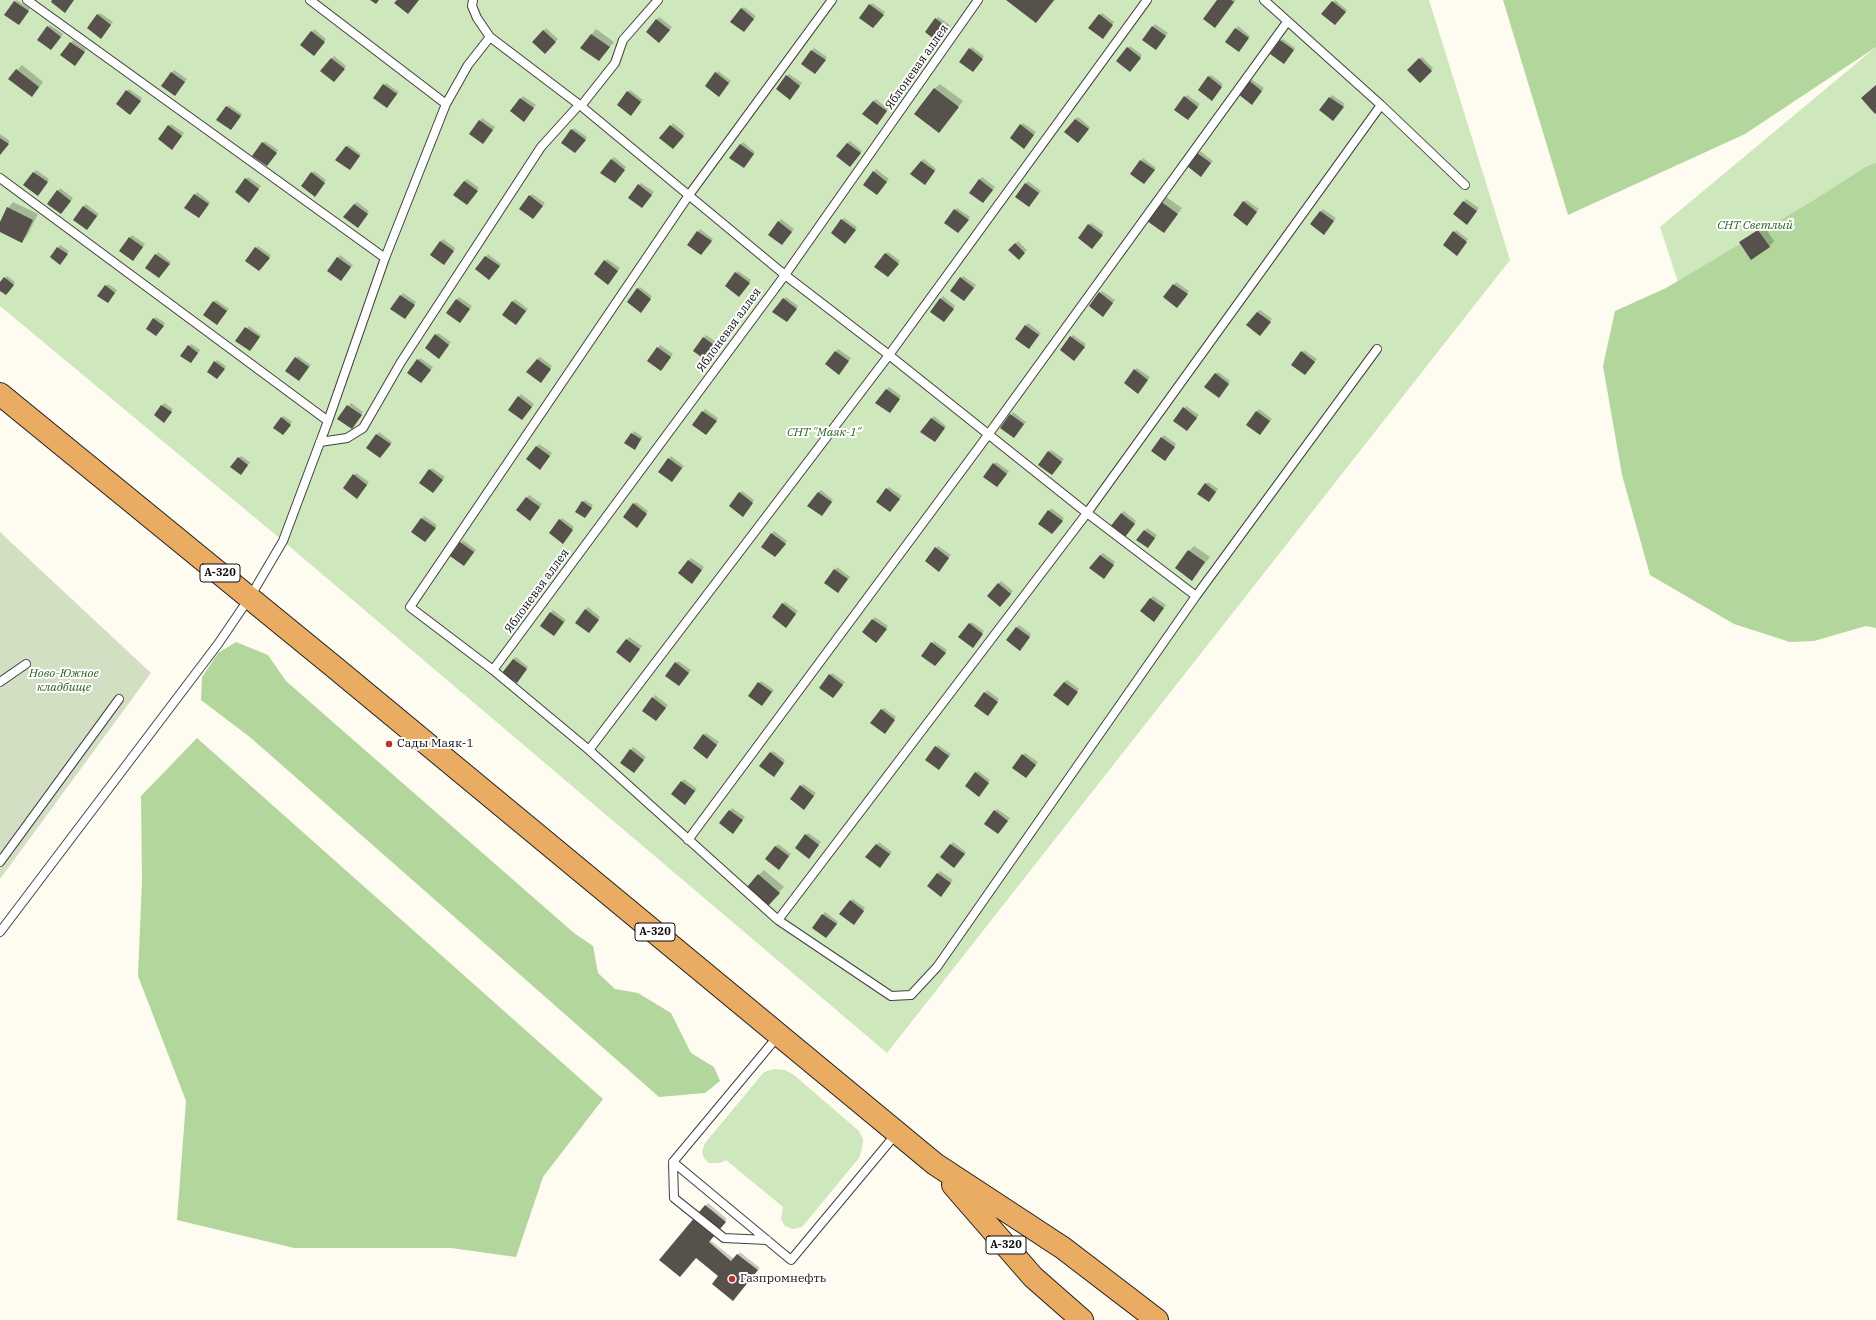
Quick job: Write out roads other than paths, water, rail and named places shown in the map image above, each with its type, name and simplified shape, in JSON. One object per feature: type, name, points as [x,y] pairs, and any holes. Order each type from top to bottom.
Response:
[{"type":"highway","name":"А-320","points":[[0,394],[250,597],[935,1164],[1063,1248],[1157,1320]]},
{"type":"highway","name":"А-320","points":[[935,1164],[1033,1277],[1082,1320]]},
{"type":"lane","points":[[27,0],[385,258]]},
{"type":"lane","points":[[310,0],[446,104]]},
{"type":"lane","points":[[473,0],[472,6],[477,18],[490,37],[580,106],[785,275],[889,355],[1087,513],[1196,596]]},
{"type":"lane","points":[[320,442],[348,438],[363,428],[401,362],[541,147],[580,106],[615,63],[623,40],[658,0]]},
{"type":"lane","points":[[832,0],[689,195],[410,607],[493,670],[589,750],[778,920],[891,996],[911,995],[937,967],[1196,596],[1377,349]]},
{"type":"lane","name":"Яблоневая аллея","points":[[493,670],[785,275],[978,0]]},
{"type":"lane","points":[[589,750],[889,355],[1147,0]]},
{"type":"lane","points":[[1264,0],[1286,22],[1381,105],[1465,185]]},
{"type":"lane","points":[[688,840],[988,435],[1286,22]]},
{"type":"lane","points":[[0,932],[218,644],[250,597],[283,541],[328,422],[385,258],[446,104],[468,65],[490,37]]},
{"type":"lane","points":[[778,920],[1087,513],[1381,105]]},
{"type":"lane","points":[[0,178],[328,422]]},
{"type":"lane","points":[[0,682],[26,664]]},
{"type":"lane","points":[[0,862],[119,699]]},
{"type":"lane","points":[[767,1240],[724,1238],[674,1198],[673,1162],[779,1035]]},
{"type":"lane","points":[[673,1162],[791,1260],[897,1133]]},
{"type":"place","name":"Сады Маяк-1","points":[[389,744]]},
{"type":"place","name":"Газпромнефть","points":[[732,1279]]},
{"type":"park label","name":"СНТ Светлый","points":[[1755,226]]},
{"type":"park label","name":"СНТ \"Маяк-1\"","points":[[824,433]]},
{"type":"park label","name":"Ново-Южное кладбище","points":[[64,681]]}]
